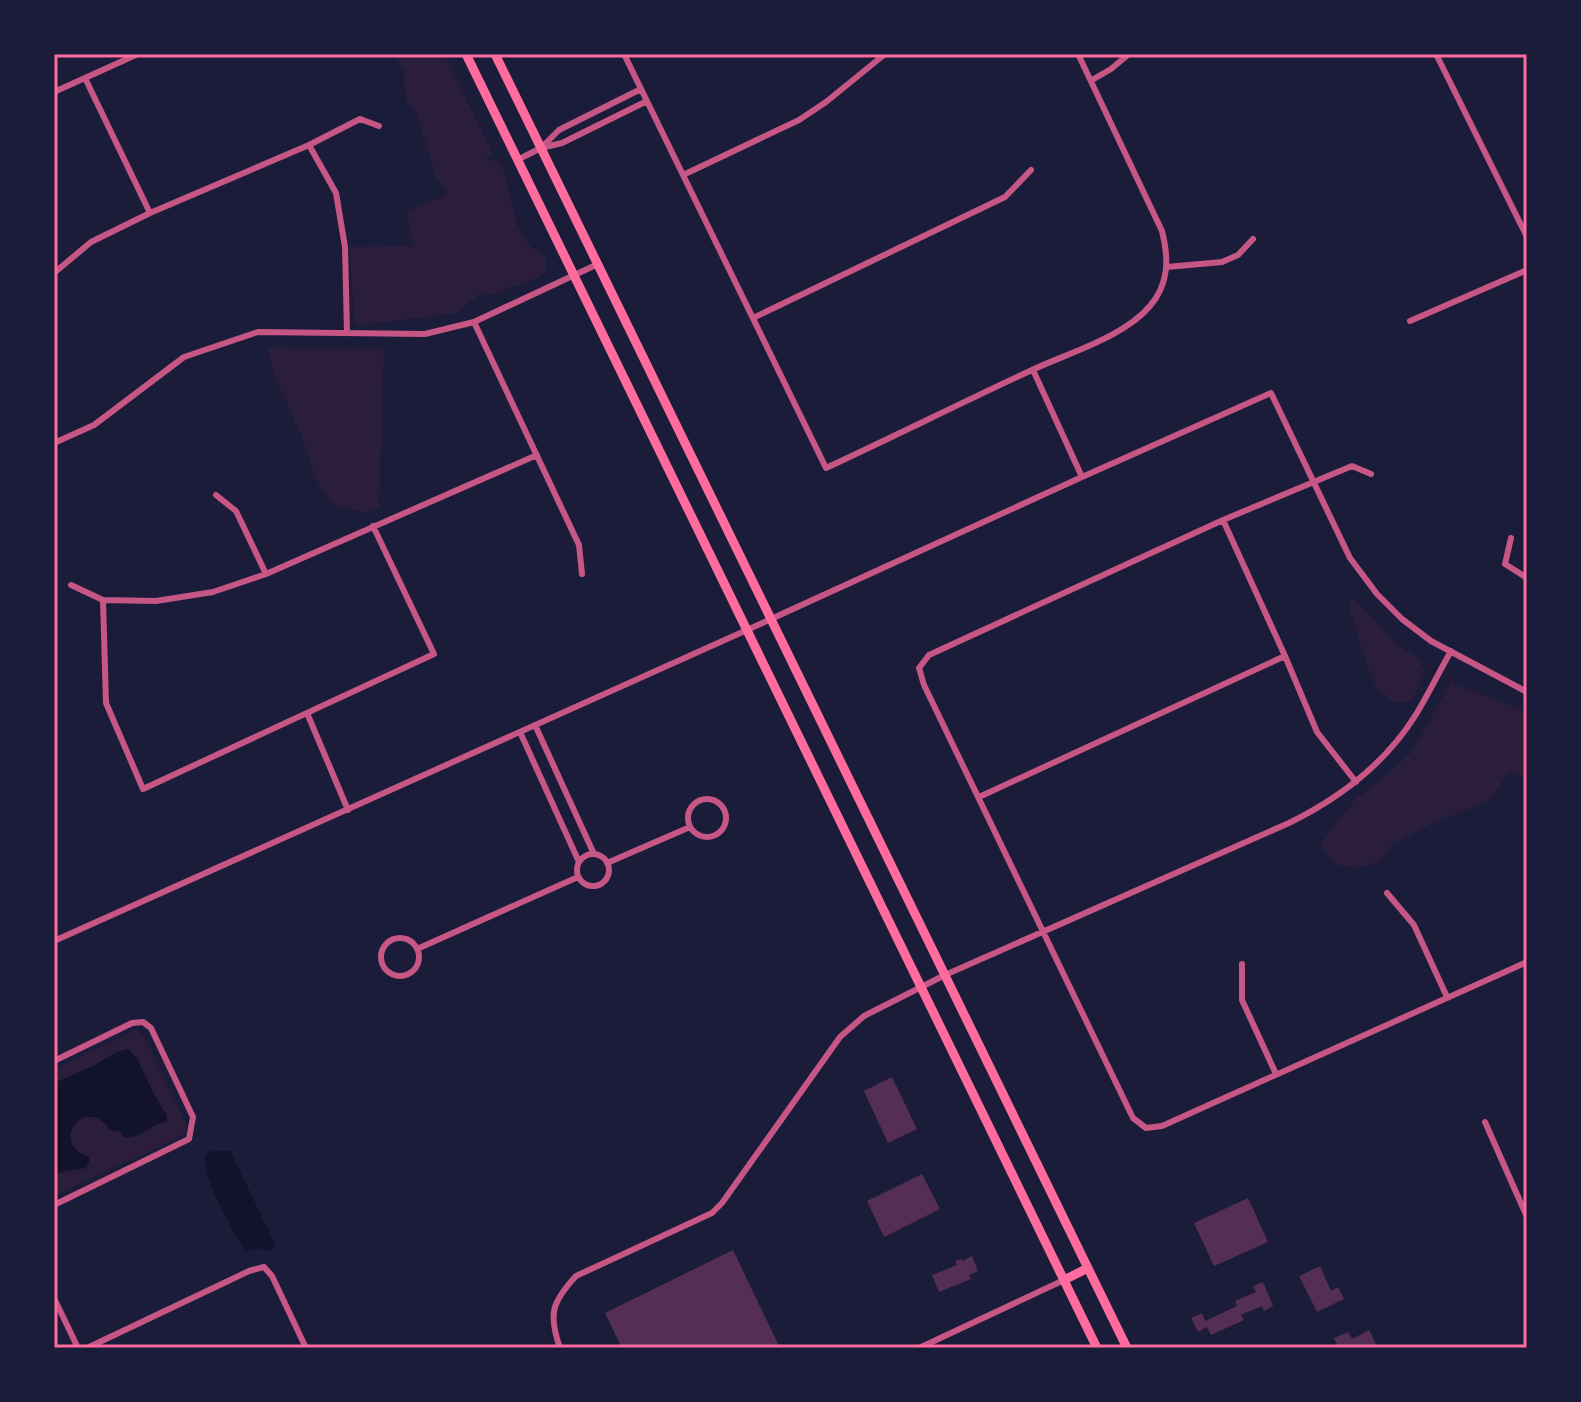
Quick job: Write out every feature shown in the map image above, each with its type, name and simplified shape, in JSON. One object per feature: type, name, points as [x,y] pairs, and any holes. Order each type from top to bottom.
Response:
[{"type":"main road","points":[[466,54],[1097,1348]]},
{"type":"main road","points":[[495,54],[1127,1348]]},
{"type":"main road","points":[[1064,1280],[1088,1268]]},
{"type":"street","points":[[54,92],[138,54]]},
{"type":"street","points":[[624,54],[826,468],[1119,331],[1138,320],[1153,304],[1162,287],[1167,267],[1167,249],[1162,231],[1078,54]]},
{"type":"street","points":[[683,175],[799,120],[885,54]]},
{"type":"street","points":[[1092,80],[1129,54]]},
{"type":"street","points":[[1436,54],[1527,237]]},
{"type":"street","points":[[85,78],[150,213]]},
{"type":"street","points":[[541,148],[559,130],[641,89]]},
{"type":"street","points":[[517,160],[541,148],[562,143],[647,101]]},
{"type":"street","points":[[54,273],[91,242],[150,213],[309,145],[360,119],[379,126]]},
{"type":"street","points":[[309,145],[336,193],[345,247],[347,333]]},
{"type":"street","points":[[753,318],[1005,197],[1031,170]]},
{"type":"street","points":[[1167,267],[1222,262],[1238,255],[1253,239]]},
{"type":"street","points":[[54,443],[94,425],[184,357],[258,332],[425,334],[474,322],[598,264]]},
{"type":"street","points":[[1410,321],[1527,270]]},
{"type":"street","points":[[474,322],[579,545],[582,574]]},
{"type":"street","points":[[1033,370],[1082,477]]},
{"type":"street","points":[[54,941],[1271,393],[1350,558],[1377,594],[1431,641],[1527,692]]},
{"type":"street","points":[[71,585],[103,600],[156,601],[213,592],[266,574],[537,455]]},
{"type":"street","points":[[1371,474],[1352,466],[1312,482],[929,655],[919,668],[924,685],[1133,1118],[1146,1128],[1162,1126],[1527,962]]},
{"type":"street","points":[[216,495],[236,511],[266,574]]},
{"type":"street","points":[[1223,520],[1317,732],[1356,782]]},
{"type":"street","points":[[103,600],[106,703],[143,789],[434,654],[373,526]]},
{"type":"street","points":[[1511,538],[1505,564],[1527,578]]},
{"type":"street","points":[[560,1348],[552,1327],[553,1312],[561,1292],[576,1276],[712,1213],[840,1037],[864,1016],[932,981],[1289,823],[1334,799],[1356,782],[1401,736],[1451,651]]},
{"type":"street","points":[[979,797],[1285,656]]},
{"type":"street","points":[[307,713],[348,810]]},
{"type":"street","points":[[535,725],[594,854]]},
{"type":"street","points":[[520,732],[579,862]]},
{"type":"street","points":[[699,801],[717,802],[725,811],[726,823],[715,836],[703,837],[690,827],[690,809],[699,801]]},
{"type":"street","points":[[607,863],[690,827]]},
{"type":"street","points":[[594,854],[607,863],[608,873],[600,885],[590,886],[578,877],[577,870],[585,856],[594,854]]},
{"type":"street","points":[[417,949],[578,877]]},
{"type":"street","points":[[1387,893],[1414,925],[1447,997]]},
{"type":"street","points":[[391,940],[409,940],[417,949],[418,962],[406,975],[394,975],[384,967],[382,949],[391,940]]},
{"type":"street","points":[[1242,964],[1242,1000],[1276,1074]]},
{"type":"street","points":[[54,1061],[132,1023],[143,1022],[151,1028],[193,1117],[189,1139],[54,1205]]},
{"type":"street","points":[[1485,1122],[1526,1212]]},
{"type":"street","points":[[87,1348],[249,1271],[264,1267],[272,1276],[306,1348]]},
{"type":"street","points":[[919,1348],[1064,1280]]},
{"type":"street","points":[[54,1298],[78,1348]]},
{"type":"shaded area","points":[[394,54],[444,54],[493,153],[485,158],[502,164],[517,224],[530,246],[546,257],[546,273],[495,294],[481,293],[457,313],[355,326],[349,247],[413,246],[407,211],[448,194],[436,176],[416,112],[407,102],[404,71]]},
{"type":"shaded area","points":[[267,347],[384,349],[379,507],[367,513],[346,508],[335,504],[323,491],[278,383]]},
{"type":"shaded area","points":[[1351,595],[1398,646],[1416,656],[1425,672],[1412,701],[1395,703],[1377,689],[1349,608]]},
{"type":"shaded area","points":[[1451,682],[1527,712],[1527,777],[1509,771],[1489,801],[1435,822],[1391,845],[1383,858],[1371,865],[1341,866],[1330,859],[1321,845],[1331,829],[1354,800],[1411,753]]},
{"type":"shaded area","points":[[136,1030],[144,1036],[186,1123],[185,1132],[54,1196],[54,1069]]},
{"type":"shaded area","points":[[128,1049],[137,1058],[167,1116],[166,1122],[140,1134],[123,1137],[121,1132],[110,1130],[100,1120],[90,1117],[82,1119],[71,1133],[71,1142],[77,1151],[89,1157],[89,1163],[86,1168],[54,1175],[54,1083]]},
{"type":"shaded area","points":[[211,1151],[230,1151],[276,1246],[269,1251],[258,1248],[245,1251],[208,1177],[205,1156]]},
{"type":"building","points":[[892,1077],[917,1129],[888,1143],[864,1091]]},
{"type":"building","points":[[922,1174],[940,1209],[884,1237],[867,1201]]},
{"type":"building","points":[[1248,1198],[1268,1242],[1214,1266],[1194,1223]]},
{"type":"building","points":[[733,1250],[780,1348],[622,1348],[605,1313]]},
{"type":"building","points":[[972,1256],[978,1271],[969,1275],[971,1279],[939,1292],[932,1275],[957,1265],[955,1261]]},
{"type":"building","points":[[1320,1266],[1331,1291],[1338,1287],[1344,1299],[1317,1312],[1299,1276]]},
{"type":"building","points":[[1263,1282],[1273,1306],[1264,1311],[1262,1306],[1241,1315],[1244,1320],[1211,1335],[1207,1327],[1198,1332],[1191,1318],[1202,1313],[1205,1321],[1237,1306],[1235,1301],[1256,1292],[1253,1286]]},
{"type":"building","points":[[1369,1330],[1378,1348],[1331,1348],[1337,1345],[1334,1338],[1348,1332],[1352,1339]]}]
